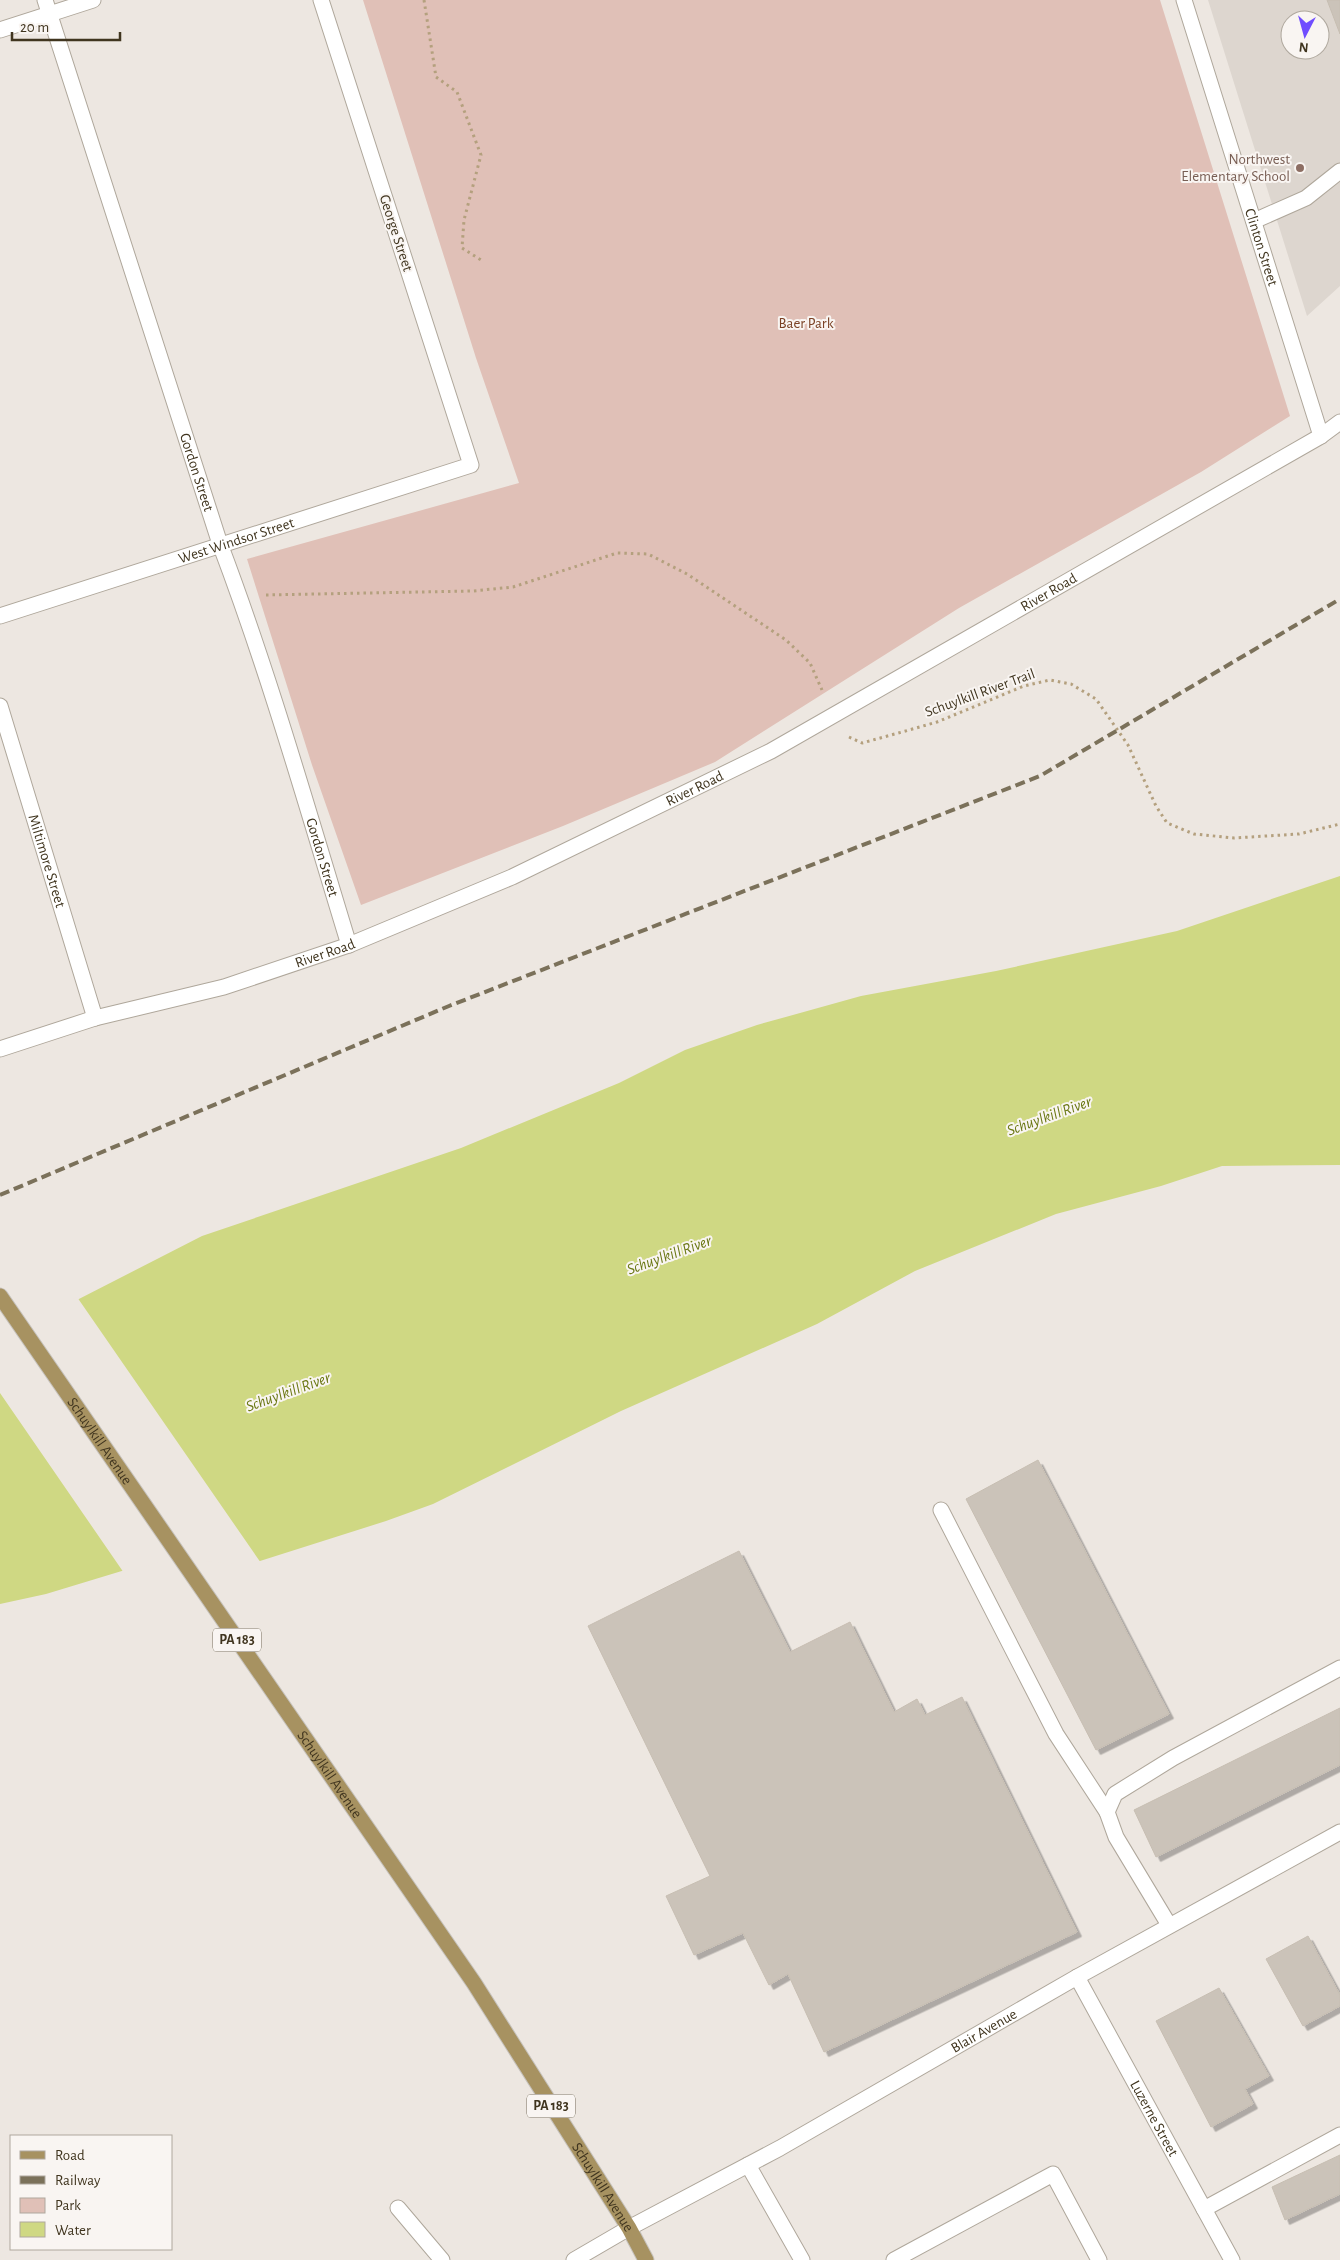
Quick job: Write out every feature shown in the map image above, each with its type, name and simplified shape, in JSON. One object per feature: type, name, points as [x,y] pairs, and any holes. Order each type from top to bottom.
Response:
[{"type":"main road","name":"Schuylkill Avenue","points":[[0,1296],[474,1983],[629,2228],[646,2260]]},
{"type":"street","points":[[0,30],[47,7],[93,0]]},
{"type":"street","name":"George Street","points":[[321,0],[471,465]]},
{"type":"street","name":"Clinton Street","points":[[1184,0],[1321,436]]},
{"type":"street","name":"Gordon Street","points":[[47,7],[220,544],[240,596],[349,945]]},
{"type":"street","points":[[1254,221],[1306,198],[1340,171]]},
{"type":"street","name":"River Road","points":[[0,1049],[95,1018],[224,987],[349,945],[512,877],[771,751],[1321,436],[1340,422]]},
{"type":"street","name":"West Windsor Street","points":[[0,616],[471,465]]},
{"type":"street","name":"Miltimore Street","points":[[0,706],[95,1018]]},
{"type":"street","points":[[940,1510],[1056,1734],[1107,1812],[1116,1836],[1169,1925]]},
{"type":"street","points":[[1107,1812],[1115,1794],[1173,1758],[1340,1668]]},
{"type":"street","name":"Blair Avenue","points":[[574,2260],[629,2228],[748,2166],[1076,1977],[1340,1832]]},
{"type":"street","name":"Luzerne Street","points":[[1076,1977],[1232,2260]]},
{"type":"street","points":[[1204,2209],[1340,2135]]},
{"type":"street","points":[[748,2166],[802,2260]]},
{"type":"street","points":[[894,2260],[1053,2174],[1099,2260]]},
{"type":"street","points":[[398,2208],[442,2260]]},
{"type":"path","points":[[424,0],[436,77],[457,92],[481,154],[464,220],[462,248],[481,260]]},
{"type":"path","name":"Schuylkill River Trail","points":[[240,596],[473,591],[513,586],[617,553],[648,554],[687,574],[786,640],[810,663],[833,714],[847,736],[862,743],[937,722],[1024,686],[1050,680],[1071,684],[1096,699],[1123,738],[1156,806],[1167,823],[1194,834],[1234,838],[1299,834],[1340,824]]},
{"type":"shaded area","name":"Northwest Elementary School","points":[[1208,0],[1340,0],[1340,286],[1307,316]]},
{"type":"green space","name":"Baer Park","points":[[363,0],[1160,0],[1290,416],[1201,472],[959,608],[715,762],[563,826],[361,905],[312,765],[247,559],[519,483],[476,358]]},
{"type":"water","name":"Schuylkill River","points":[[1340,876],[1340,1165],[1222,1166],[1161,1186],[1056,1214],[915,1271],[817,1324],[621,1411],[433,1504],[260,1561],[230,1561],[188,1557],[158,1560],[46,1594],[0,1604],[0,1337],[32,1323],[202,1236],[461,1148],[619,1083],[685,1050],[757,1025],[861,996],[996,971],[1177,931]]},
{"type":"pier","points":[[77,1297],[261,1563],[230,1564],[188,1559],[158,1562],[124,1573],[0,1393],[0,1334]]},
{"type":"building","points":[[1327,0],[1340,0],[1340,34]]},
{"type":"building","points":[[1038,1460],[1169,1714],[1096,1750],[966,1499]]},
{"type":"building","points":[[739,1551],[790,1652],[850,1622],[894,1712],[917,1699],[925,1715],[962,1697],[1077,1932],[824,2052],[788,1974],[769,1985],[743,1933],[694,1955],[666,1896],[710,1876],[588,1626]]},
{"type":"building","points":[[1340,1708],[1340,1765],[1156,1857],[1134,1810]]},
{"type":"building","points":[[1308,1936],[1340,1995],[1340,2006],[1303,2026],[1266,1959]]},
{"type":"building","points":[[1219,1988],[1269,2076],[1245,2089],[1253,2104],[1211,2127],[1156,2021]]},
{"type":"building","points":[[1340,2155],[1340,2194],[1285,2220],[1272,2187]]},
{"type":"railway","points":[[0,1195],[449,1006],[1040,776],[1340,599]]},
{"type":"place","name":"Northwest Elementary School","points":[[1300,168]]}]
